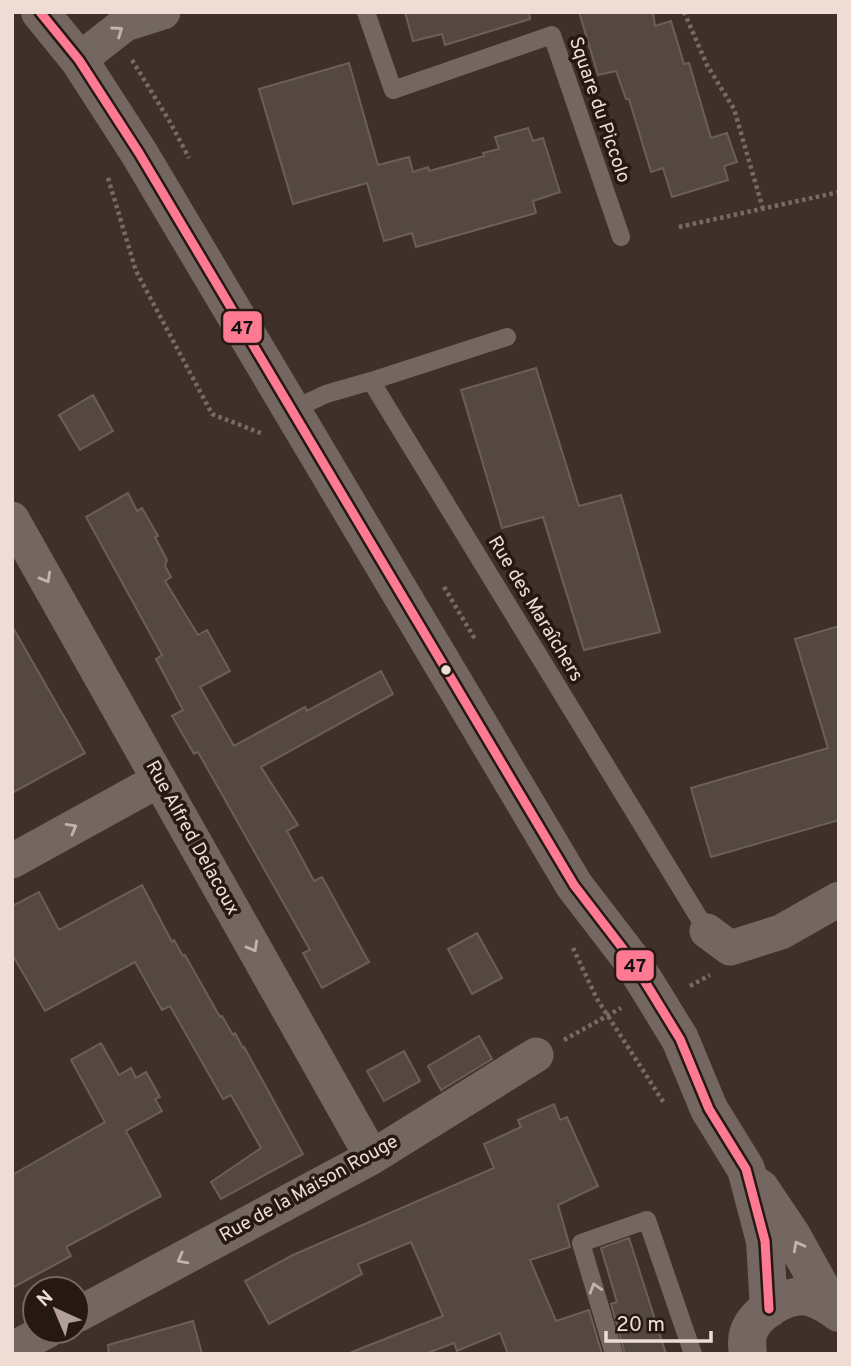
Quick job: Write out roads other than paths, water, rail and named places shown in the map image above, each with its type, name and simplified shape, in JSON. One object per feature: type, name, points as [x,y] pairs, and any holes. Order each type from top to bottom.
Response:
[{"type":"street","points":[[40,12],[79,60],[145,163],[574,885],[630,958],[680,1039],[709,1109],[791,1234],[835,1310]]},
{"type":"street","points":[[79,60],[125,24],[163,12]]},
{"type":"street","name":"Rue Alfred Delacoux","points":[[12,519],[372,1157]]},
{"type":"street","points":[[12,861],[159,780]]},
{"type":"street","points":[[574,885],[609,971],[627,1004],[658,1052],[709,1109]]},
{"type":"street","points":[[706,931],[730,948],[781,932],[839,899]]},
{"type":"street","name":"Rue de la Maison Rouge","points":[[91,1308],[372,1157],[536,1055]]},
{"type":"street","points":[[746,1168],[765,1241],[769,1309]]},
{"type":"street","points":[[748,1354],[750,1330],[769,1309],[794,1297],[807,1297],[835,1310]]},
{"type":"lane","name":"Square du Piccolo","points":[[366,12],[393,90],[552,35],[621,237]]},
{"type":"lane","points":[[292,410],[326,394],[507,337]]},
{"type":"lane","name":"Rue des Maraîchers","points":[[371,382],[706,931]]},
{"type":"lane","points":[[614,1354],[581,1242],[647,1220],[693,1354]]}]
